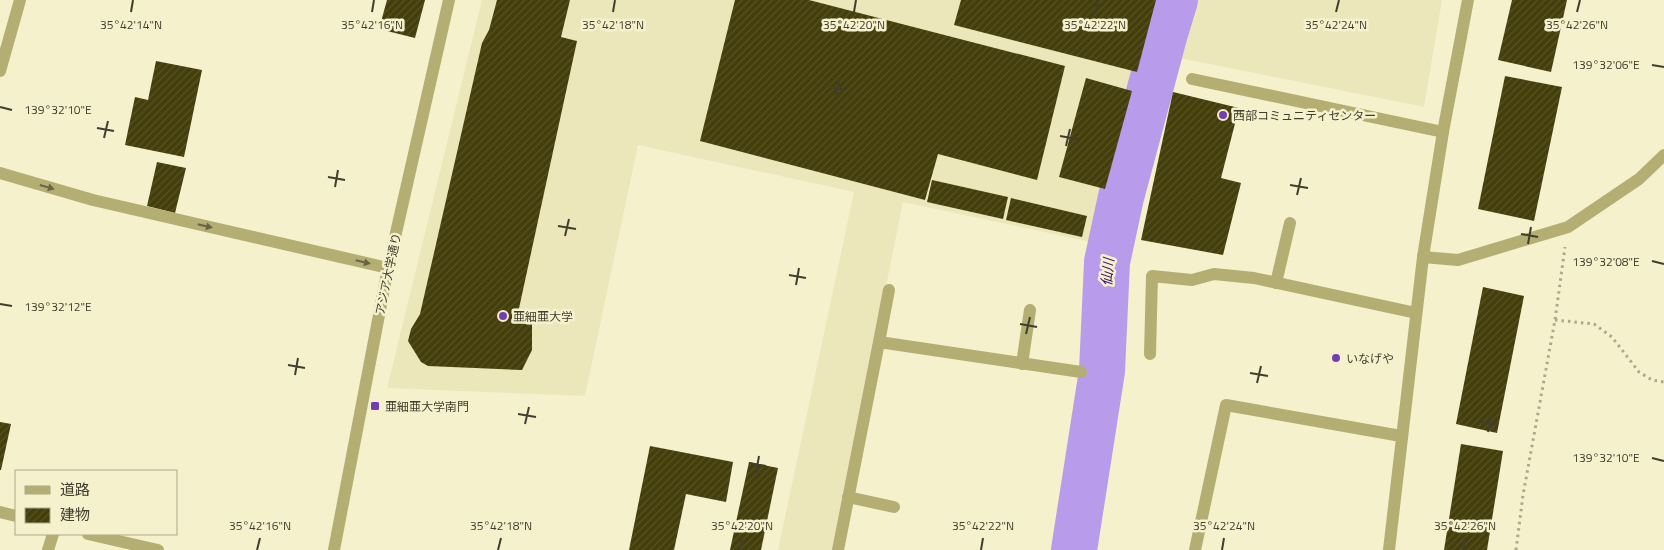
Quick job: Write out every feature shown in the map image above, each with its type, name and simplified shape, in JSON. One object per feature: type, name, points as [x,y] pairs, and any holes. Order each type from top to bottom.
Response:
[{"type":"street","points":[[0,71],[20,0]]},
{"type":"street","name":"アジア大学通り","points":[[334,550],[388,268],[449,0]]},
{"type":"street","points":[[1389,550],[1423,257],[1442,132],[1468,0]]},
{"type":"street","points":[[1192,79],[1442,132]]},
{"type":"street","points":[[1423,257],[1458,260],[1568,227],[1639,179],[1664,155]]},
{"type":"street","points":[[0,173],[93,200],[388,268]]},
{"type":"street","points":[[1276,283],[1290,223]]},
{"type":"street","points":[[1150,354],[1152,276],[1192,280],[1214,274],[1254,278],[1416,313]]},
{"type":"street","points":[[838,550],[889,290]]},
{"type":"street","points":[[1022,364],[1030,310]]},
{"type":"street","points":[[879,342],[1080,372]]},
{"type":"street","points":[[1195,550],[1226,405],[1401,436]]},
{"type":"street","points":[[848,497],[894,507]]},
{"type":"street","points":[[0,512],[15,516]]},
{"type":"street","points":[[48,550],[53,535]]},
{"type":"street","points":[[92,535],[158,550]]},
{"type":"path","points":[[1516,550],[1523,495],[1555,320],[1568,227]]},
{"type":"path","points":[[1555,320],[1594,324],[1612,337],[1639,372],[1652,380],[1664,382]]},
{"type":"shaded area","name":"亜細亜大学","points":[[482,0],[1442,0],[1424,107],[1149,52],[1096,243],[903,202],[833,550],[778,550],[854,192],[638,145],[585,396],[387,388]]},
{"type":"building","points":[[387,0],[425,0],[415,38],[379,29]]},
{"type":"building","points":[[497,0],[570,0],[561,37],[577,41],[518,313],[529,315],[532,324],[532,350],[522,370],[428,366],[421,362],[408,341],[411,329],[420,314],[482,43],[489,30]]},
{"type":"building","points":[[735,0],[809,0],[1065,66],[1037,180],[938,154],[925,200],[700,141]]},
{"type":"building","points":[[961,0],[1156,0],[1137,72],[954,25]]},
{"type":"building","points":[[1512,0],[1567,0],[1551,72],[1498,60]]},
{"type":"building","points":[[156,61],[202,70],[184,157],[125,145],[135,97],[148,100]]},
{"type":"building","points":[[1505,76],[1562,87],[1534,221],[1478,209]]},
{"type":"building","points":[[1086,78],[1132,91],[1105,189],[1059,177]]},
{"type":"building","name":"西部コミュニティセンター","points":[[1173,92],[1239,108],[1221,178],[1241,183],[1223,255],[1141,240]]},
{"type":"building","points":[[157,162],[186,168],[175,213],[147,206]]},
{"type":"building","points":[[932,180],[1008,197],[1003,219],[927,202]]},
{"type":"building","points":[[1011,198],[1087,216],[1082,237],[1006,220]]},
{"type":"building","points":[[1483,287],[1524,296],[1497,433],[1456,424]]},
{"type":"building","points":[[0,422],[11,424],[1,470],[0,470]]},
{"type":"building","points":[[1461,444],[1503,451],[1487,550],[1444,550]]},
{"type":"building","points":[[650,446],[733,462],[726,502],[686,494],[674,550],[629,550]]},
{"type":"building","points":[[749,462],[778,468],[761,550],[730,550]]},
{"type":"waterway","name":"仙川","points":[[1074,550],[1102,371],[1107,262],[1121,197],[1175,0]]},
{"type":"place","name":"西部コミュニティセンター","points":[[1223,115]]},
{"type":"place","name":"亜細亜大学","points":[[503,316]]},
{"type":"place","name":"いなげや","points":[[1336,358]]},
{"type":"place","name":"亜細亜大学南門","points":[[375,406]]}]
